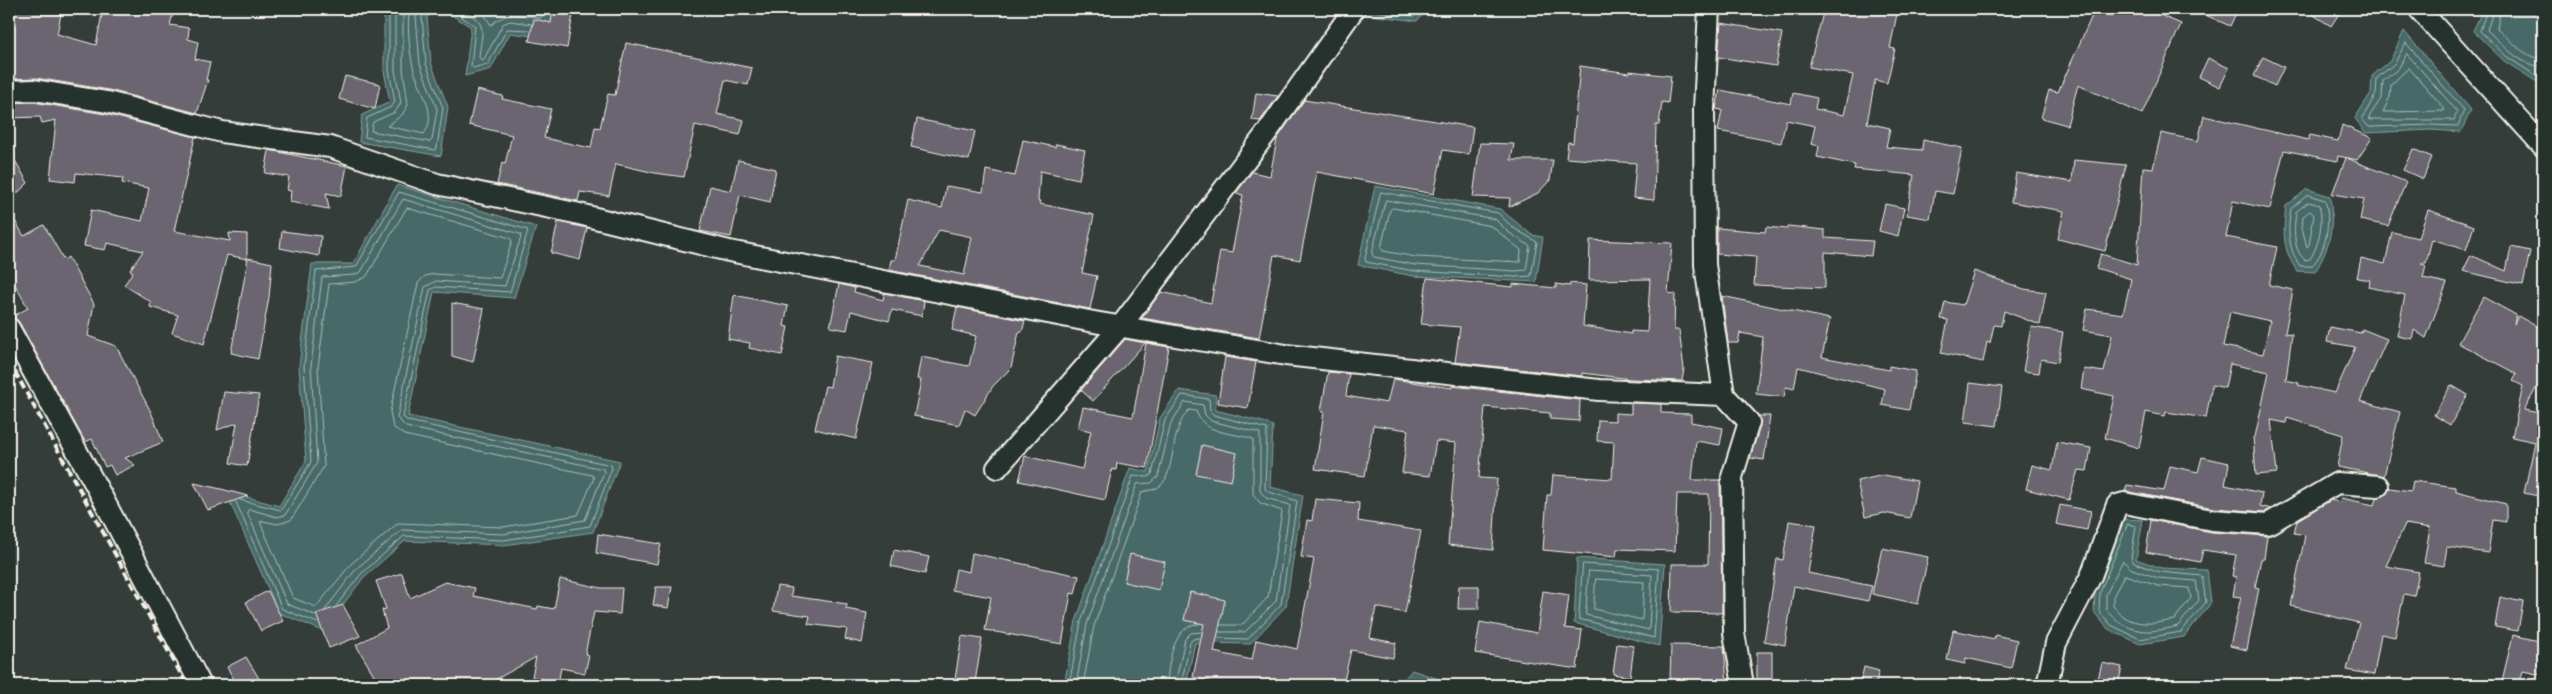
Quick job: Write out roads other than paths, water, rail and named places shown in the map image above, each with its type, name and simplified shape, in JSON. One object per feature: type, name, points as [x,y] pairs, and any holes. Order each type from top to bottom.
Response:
[{"type":"street","points":[[997,468],[1120,327],[1268,131],[1354,9]]},
{"type":"street","points":[[1709,9],[1704,109],[1705,265],[1724,395],[1749,422],[1732,477],[1734,633],[1743,685]]},
{"type":"street","points":[[2428,14],[2543,146]]},
{"type":"street","points":[[9,91],[34,90],[98,101],[222,132],[330,147],[437,184],[575,213],[729,251],[1120,327],[1306,357],[1600,390],[1724,395]]},
{"type":"street","points":[[9,328],[100,493],[201,685]]},
{"type":"street","points":[[2047,685],[2056,644],[2091,576],[2117,505],[2124,503],[2212,520],[2268,524],[2337,483],[2378,486]]},
{"type":"water","points":[[384,9],[564,9],[556,39],[510,33],[491,69],[465,76],[471,27],[445,11],[427,16],[431,63],[448,107],[441,156],[359,142],[362,115],[390,102],[384,71]]},
{"type":"water","points":[[1351,9],[1428,9],[1417,21],[1354,13]]},
{"type":"water","points":[[2483,9],[2543,9],[2543,76],[2537,82],[2504,61],[2473,31]]},
{"type":"water","points":[[2404,31],[2471,110],[2461,132],[2431,130],[2365,133],[2355,118],[2371,93],[2372,76],[2390,61]]},
{"type":"water","points":[[397,185],[536,227],[514,298],[434,292],[408,416],[620,461],[593,532],[504,545],[405,541],[364,577],[323,631],[279,613],[225,491],[279,506],[306,461],[299,366],[312,264],[353,264]]},
{"type":"water","points":[[1375,186],[1500,209],[1532,235],[1543,237],[1536,282],[1413,276],[1358,265]]},
{"type":"water","points":[[2307,189],[2330,196],[2332,217],[2330,236],[2325,253],[2315,272],[2297,271],[2286,248],[2285,240],[2286,206]]},
{"type":"water","points":[[1179,390],[1216,395],[1215,410],[1273,426],[1270,487],[1303,495],[1286,606],[1250,644],[1195,643],[1186,685],[1064,685],[1076,621],[1130,468],[1148,472],[1160,418]]},
{"type":"water","points":[[2124,519],[2143,520],[2136,559],[2161,568],[2207,570],[2211,603],[2184,637],[2140,644],[2108,629],[2094,612],[2095,592],[2110,559]]},
{"type":"water","points":[[1577,558],[1665,564],[1659,646],[1574,623]]},
{"type":"water","points":[[1412,670],[1456,685],[1399,685]]},
{"type":"railway","points":[[9,361],[187,685]]}]
